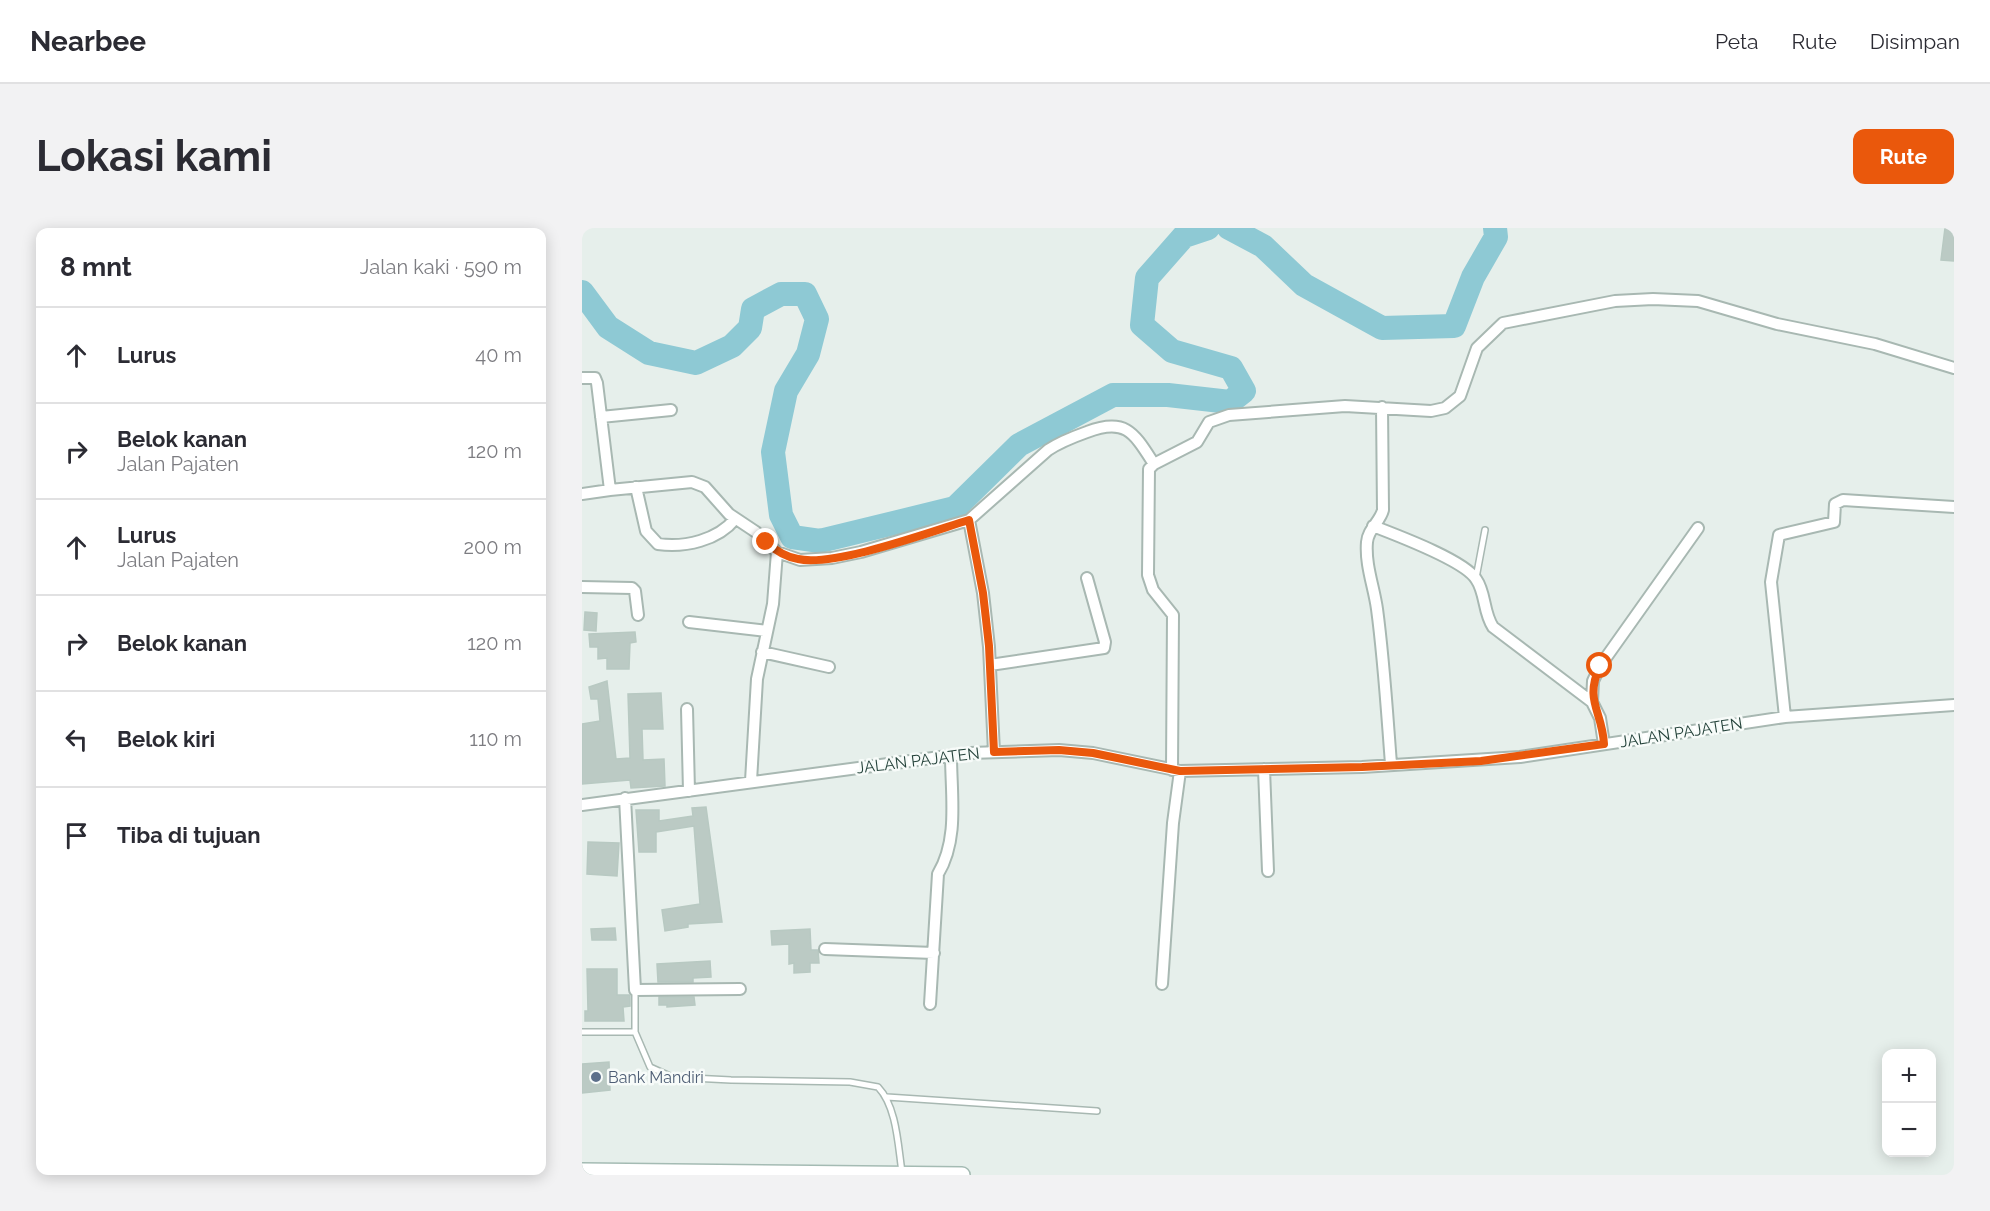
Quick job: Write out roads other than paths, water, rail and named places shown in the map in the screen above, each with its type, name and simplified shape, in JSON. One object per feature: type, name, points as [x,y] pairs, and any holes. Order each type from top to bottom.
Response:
[{"type":"street","points":[[1162,984],[1176,771],[1173,615],[1153,590],[1148,575],[1149,469],[1154,464],[1197,442],[1205,424],[1229,415],[1345,406],[1431,411],[1445,408],[1460,396],[1477,348],[1503,323],[1615,301],[1653,299],[1698,301],[1777,324],[1875,344],[1954,369]]},
{"type":"street","points":[[582,378],[595,378],[610,490]]},
{"type":"street","points":[[1382,407],[1383,510],[1381,518],[1373,526],[1367,540],[1368,565],[1377,607],[1391,764]]},
{"type":"street","points":[[601,417],[671,410]]},
{"type":"street","points":[[582,494],[692,482],[701,484],[735,519],[756,532],[777,552],[800,560],[831,558],[861,552],[969,520],[1048,450],[1100,426],[1115,424],[1125,428],[1133,434],[1154,464]]},
{"type":"street","points":[[636,488],[646,531],[658,544],[681,544],[713,537],[723,533],[735,519]]},
{"type":"street","points":[[1785,717],[1770,582],[1779,535],[1834,522],[1835,504],[1842,500],[1954,507]]},
{"type":"street","points":[[969,520],[983,593],[990,665],[994,752]]},
{"type":"street","points":[[1373,526],[1462,567],[1476,578],[1482,592],[1486,617],[1493,627],[1592,702],[1600,718],[1604,744]]},
{"type":"street","points":[[1592,702],[1593,681],[1600,666],[1698,528]]},
{"type":"street","points":[[751,782],[754,706],[762,652],[773,604],[777,552]]},
{"type":"street","points":[[990,665],[1104,648],[1105,642],[1087,578]]},
{"type":"street","points":[[582,587],[632,588],[635,591],[638,615]]},
{"type":"street","points":[[689,622],[767,631]]},
{"type":"street","points":[[762,652],[829,667]]},
{"type":"street","name":"JALAN PAJATEN","points":[[582,805],[951,755],[1059,750],[1093,753],[1176,771],[1368,766],[1520,757],[1785,717],[1954,705]]},
{"type":"street","points":[[687,709],[689,791]]},
{"type":"street","points":[[930,1005],[938,874],[947,858],[951,843],[951,755]]},
{"type":"street","points":[[1264,769],[1268,871]]},
{"type":"street","points":[[625,798],[635,990],[740,989]]},
{"type":"street","points":[[825,949],[934,953]]},
{"type":"street","points":[[582,1171],[962,1175]]},
{"type":"lane","points":[[1476,578],[1485,530]]},
{"type":"lane","points":[[635,990],[635,1032],[650,1067],[672,1077],[860,1083],[878,1087],[887,1097],[903,1174]]},
{"type":"lane","points":[[582,1032],[635,1032]]},
{"type":"lane","points":[[887,1097],[1097,1111]]},
{"type":"waterway","points":[[582,292],[608,327],[649,353],[696,363],[732,346],[750,328],[753,309],[781,294],[805,294],[817,319],[808,354],[786,391],[773,452],[781,515],[792,537],[820,541],[955,508],[1019,445],[1113,395],[1168,395],[1230,402],[1244,391],[1231,368],[1172,351],[1142,325],[1147,278],[1184,236],[1208,228]]},
{"type":"waterway","points":[[1229,228],[1263,246],[1304,285],[1382,328],[1454,326],[1473,277],[1496,237],[1495,228]]},
{"type":"place","name":"Bank Mandiri","points":[[596,1077]]}]
